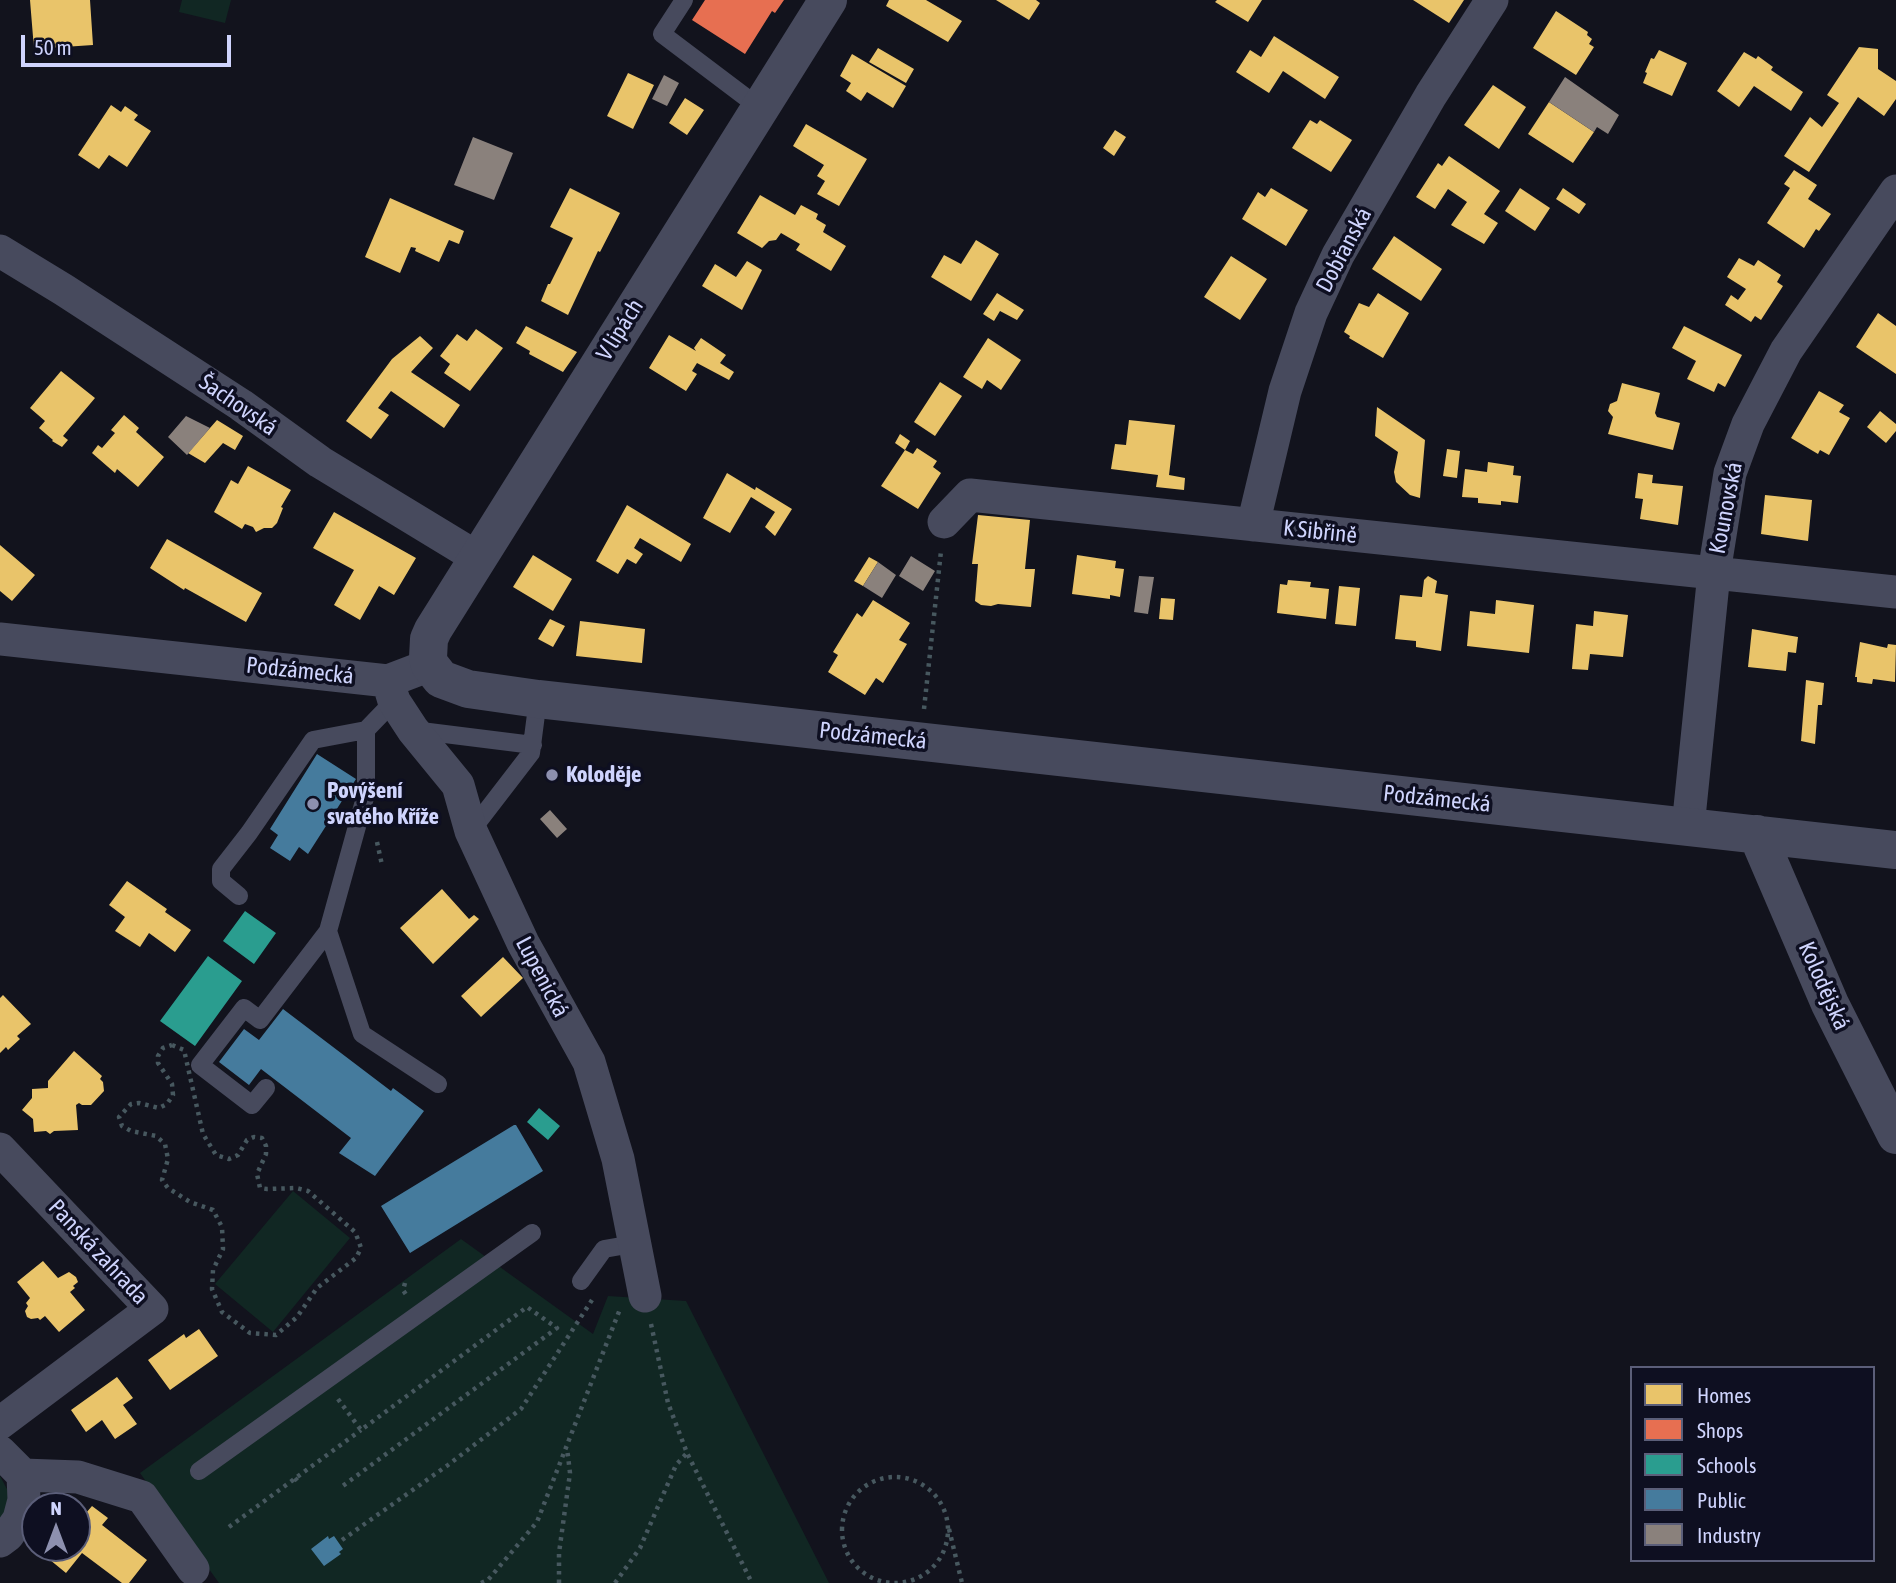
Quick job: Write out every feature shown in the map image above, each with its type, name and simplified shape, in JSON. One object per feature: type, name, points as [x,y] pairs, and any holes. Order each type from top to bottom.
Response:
[{"type":"street","name":"V lipách","points":[[430,665],[427,651],[433,630],[828,0]]},
{"type":"street","name":"Dobřanská","points":[[1253,525],[1285,391],[1311,313],[1338,256],[1431,95],[1492,0]]},
{"type":"street","name":"Kounovská","points":[[1688,827],[1714,573],[1730,473],[1748,424],[1786,351],[1896,191]]},
{"type":"street","name":"Šachovská","points":[[0,251],[228,397],[320,461],[478,558]]},
{"type":"street","name":"K Sibřině","points":[[944,522],[970,495],[1896,592]]},
{"type":"street","name":"Podzámecká","points":[[0,639],[391,691],[430,665],[441,679],[452,684],[468,689],[537,699],[1896,850]]},
{"type":"street","name":"Lupenická","points":[[391,691],[413,730],[458,785],[471,831],[523,943],[589,1062],[618,1159],[634,1240],[633,1298]]},
{"type":"street","name":"Kolodějská","points":[[1757,834],[1830,1004],[1896,1135]]},
{"type":"street","name":"Panská zahrada","points":[[0,1149],[152,1309],[0,1423]]},
{"type":"street","points":[[0,1541],[8,1535],[19,1519],[24,1500],[11,1463]]},
{"type":"street","points":[[11,1463],[78,1477],[142,1497],[193,1569]]},
{"type":"lane","points":[[684,0],[662,34],[760,108]]},
{"type":"lane","points":[[266,1088],[252,1105],[200,1065],[244,1008],[260,1020],[328,931],[366,794],[366,730],[391,691]]},
{"type":"lane","points":[[471,831],[531,753],[537,699]]},
{"type":"lane","points":[[239,896],[221,881],[221,869],[249,834],[313,740],[366,730]]},
{"type":"lane","points":[[413,730],[533,745]]},
{"type":"lane","points":[[328,931],[362,1034],[438,1084]]},
{"type":"lane","points":[[200,1471],[532,1233]]},
{"type":"lane","points":[[580,1281],[604,1249],[627,1245],[634,1240]]},
{"type":"path","points":[[923,711],[944,522]]},
{"type":"path","points":[[172,1045],[184,1050],[203,1134],[216,1155],[229,1159],[238,1155],[247,1140],[262,1138],[267,1146],[267,1154],[257,1174],[260,1188],[296,1188],[308,1191],[355,1232],[361,1248],[356,1258],[317,1288],[298,1317],[276,1335],[250,1333],[222,1312],[212,1289],[213,1270],[223,1249],[222,1227],[213,1210],[190,1202],[168,1188],[162,1180],[168,1159],[164,1144],[156,1136],[131,1131],[122,1126],[119,1117],[131,1104],[139,1102],[159,1108],[167,1104],[173,1095],[172,1084],[158,1063],[158,1056],[163,1048],[172,1045]]},
{"type":"path","points":[[481,1583],[488,1580],[537,1522],[633,1298]]},
{"type":"path","points":[[633,1298],[687,1452],[752,1583]]},
{"type":"path","points":[[229,1527],[527,1307],[557,1328],[340,1488]]},
{"type":"path","points":[[342,1540],[449,1465],[521,1409],[578,1323]]},
{"type":"path","points":[[325,1381],[361,1430]]},
{"type":"path","points":[[559,1583],[559,1553],[570,1473],[567,1448]]},
{"type":"path","points":[[615,1583],[640,1548],[677,1465],[687,1452]]},
{"type":"path","points":[[295,1478],[300,1484]]},
{"type":"path","points":[[945,1512],[948,1534],[942,1555],[920,1576],[899,1582],[877,1579],[863,1572],[853,1561],[842,1533],[849,1504],[858,1492],[870,1483],[892,1478],[914,1480],[928,1488],[945,1512],[962,1583]]},
{"type":"green space","points":[[182,0],[231,0],[225,23],[179,12]]},
{"type":"green space","points":[[293,1191],[350,1238],[273,1332],[215,1284]]},
{"type":"green space","points":[[461,1239],[593,1334],[608,1296],[686,1301],[829,1583],[219,1583],[140,1473]]},
{"type":"green space","points":[[0,1476],[8,1491],[9,1504],[0,1522]]},
{"type":"building: Homes","points":[[30,0],[90,0],[93,45],[34,49]]},
{"type":"building: Homes","points":[[889,0],[926,0],[962,21],[948,42],[886,6]]},
{"type":"building: Homes","points":[[996,0],[1036,0],[1040,3],[1029,20]]},
{"type":"building: Homes","points":[[1262,0],[1248,22],[1215,2]]},
{"type":"building: Homes","points":[[1413,0],[1464,0],[1449,23]]},
{"type":"building: Homes","points":[[1556,11],[1588,32],[1587,35],[1592,39],[1589,44],[1594,47],[1576,75],[1533,48]]},
{"type":"building: Homes","points":[[1274,36],[1339,77],[1325,99],[1283,71],[1269,93],[1236,72],[1250,50],[1261,57]]},
{"type":"building: Homes","points":[[1859,47],[1878,49],[1878,69],[1896,81],[1896,99],[1884,116],[1858,97],[1809,172],[1784,156],[1810,117],[1822,127],[1839,103],[1827,95]]},
{"type":"building: Homes","points":[[878,48],[914,69],[906,83],[869,62]]},
{"type":"building: Homes","points":[[1659,50],[1687,63],[1672,96],[1643,83],[1651,58],[1654,59]]},
{"type":"building: Homes","points":[[1744,52],[1756,59],[1758,56],[1773,67],[1771,70],[1803,92],[1791,111],[1754,86],[1739,107],[1717,91]]},
{"type":"building: Homes","points":[[852,54],[906,86],[893,108],[867,92],[861,101],[846,91],[851,83],[840,76]]},
{"type":"building: Homes","points":[[628,73],[654,85],[633,129],[607,116]]},
{"type":"building: Homes","points":[[1493,85],[1526,107],[1499,149],[1464,125]]},
{"type":"building: Homes","points":[[685,98],[704,110],[687,135],[669,123]]},
{"type":"building: Homes","points":[[1549,102],[1594,132],[1573,163],[1528,134]]},
{"type":"building: Homes","points":[[111,105],[121,112],[125,106],[138,115],[134,120],[151,131],[127,167],[109,155],[99,169],[78,155]]},
{"type":"building: Homes","points":[[1310,120],[1317,124],[1320,120],[1352,140],[1331,172],[1292,148]]},
{"type":"building: Homes","points":[[806,124],[867,159],[839,206],[817,194],[825,181],[817,176],[824,165],[793,146]]},
{"type":"building: Homes","points":[[1115,130],[1126,137],[1114,156],[1103,148]]},
{"type":"building: Homes","points":[[1449,156],[1500,191],[1484,214],[1498,223],[1484,244],[1451,225],[1467,202],[1448,189],[1435,209],[1416,197],[1438,163],[1442,166]]},
{"type":"building: Homes","points":[[1794,170],[1817,185],[1808,199],[1831,214],[1819,231],[1816,229],[1804,248],[1767,223],[1790,188],[1784,184]]},
{"type":"building: Homes","points":[[570,188],[620,213],[600,252],[598,251],[568,315],[541,301],[573,238],[550,227]]},
{"type":"building: Homes","points":[[1271,188],[1308,210],[1286,246],[1242,219],[1258,192],[1265,197]]},
{"type":"building: Homes","points":[[1520,188],[1550,208],[1535,231],[1505,211]]},
{"type":"building: Homes","points":[[1563,188],[1586,204],[1579,214],[1556,199]]},
{"type":"building: Homes","points":[[760,195],[795,215],[801,205],[818,214],[816,219],[826,225],[823,232],[846,246],[831,271],[796,250],[800,244],[781,233],[776,240],[769,241],[762,248],[737,233]]},
{"type":"building: Homes","points":[[390,198],[464,231],[459,244],[449,240],[439,262],[411,247],[400,273],[365,257]]},
{"type":"building: Homes","points":[[1394,236],[1442,269],[1421,301],[1372,269]]},
{"type":"building: Homes","points":[[976,240],[999,254],[971,301],[931,277],[944,255],[961,264]]},
{"type":"building: Homes","points":[[1231,256],[1267,279],[1240,320],[1204,297]]},
{"type":"building: Homes","points":[[1739,258],[1754,266],[1758,260],[1781,275],[1777,282],[1783,286],[1761,320],[1755,316],[1751,322],[1725,305],[1731,295],[1738,300],[1746,289],[1727,277]]},
{"type":"building: Homes","points":[[747,261],[762,270],[742,310],[702,286],[715,264],[736,277]]},
{"type":"building: Homes","points":[[997,293],[1024,310],[1017,320],[1000,311],[994,321],[983,314]]},
{"type":"building: Homes","points":[[1378,293],[1409,313],[1383,358],[1349,338],[1344,332],[1359,303],[1369,307]]},
{"type":"building: Homes","points":[[1878,313],[1896,326],[1896,374],[1856,347]]},
{"type":"building: Homes","points":[[526,326],[577,352],[563,372],[529,354],[530,351],[516,343]]},
{"type":"building: Homes","points":[[1684,326],[1742,355],[1725,387],[1718,383],[1714,392],[1687,379],[1696,361],[1672,348]]},
{"type":"building: Homes","points":[[476,329],[503,348],[470,391],[444,373],[450,364],[440,356],[457,334],[467,341]]},
{"type":"building: Homes","points":[[669,335],[696,351],[694,348],[701,338],[726,355],[720,363],[734,372],[729,380],[697,363],[692,371],[697,374],[686,391],[649,368]]},
{"type":"building: Homes","points":[[420,336],[433,348],[411,372],[460,405],[444,428],[391,391],[378,408],[389,415],[371,439],[346,421],[392,359]]},
{"type":"building: Homes","points":[[988,338],[1021,360],[1001,390],[987,380],[982,389],[963,377]]},
{"type":"building: Homes","points":[[61,371],[95,398],[63,436],[68,440],[62,447],[39,428],[45,421],[30,408]]},
{"type":"building: Homes","points":[[940,382],[962,396],[935,436],[914,422]]},
{"type":"building: Homes","points":[[1622,383],[1660,393],[1655,413],[1657,417],[1680,423],[1673,450],[1608,434],[1613,417],[1608,411],[1610,404],[1617,401]]},
{"type":"building: Homes","points":[[1819,391],[1844,405],[1839,412],[1850,418],[1829,455],[1820,450],[1818,454],[1791,438]]},
{"type":"building: Homes","points":[[1377,407],[1425,440],[1420,498],[1410,495],[1396,482],[1394,472],[1398,452],[1375,436]]},
{"type":"building: Homes","points":[[1880,411],[1896,424],[1896,431],[1886,443],[1867,427]]},
{"type":"building: Homes","points":[[124,415],[139,428],[136,432],[164,457],[138,487],[117,469],[115,473],[92,453],[98,445],[102,448],[115,433],[111,430]]},
{"type":"building: Homes","points":[[217,420],[243,436],[235,450],[223,443],[205,463],[188,453]]},
{"type":"building: Homes","points":[[1129,420],[1175,425],[1169,475],[1185,478],[1184,490],[1156,487],[1158,475],[1111,469],[1115,444],[1126,445]]},
{"type":"building: Homes","points":[[900,434],[910,441],[905,450],[895,443]]},
{"type":"building: Homes","points":[[917,448],[937,461],[933,467],[941,473],[918,509],[881,486],[905,450],[913,454]]},
{"type":"building: Homes","points":[[1447,449],[1460,451],[1457,478],[1443,476]]},
{"type":"building: Homes","points":[[1488,462],[1514,466],[1513,475],[1521,476],[1518,503],[1478,503],[1478,498],[1462,497],[1465,469],[1487,472]]},
{"type":"building: Homes","points":[[248,466],[291,490],[281,507],[283,508],[277,523],[272,528],[256,532],[253,527],[245,524],[242,529],[214,512],[231,480],[238,484]]},
{"type":"building: Homes","points":[[727,473],[792,509],[775,536],[765,527],[775,512],[751,497],[730,533],[703,518]]},
{"type":"building: Homes","points":[[1638,473],[1653,475],[1652,483],[1683,486],[1678,525],[1640,519],[1643,499],[1635,498]]},
{"type":"building: Homes","points":[[1765,495],[1812,500],[1808,541],[1761,534]]},
{"type":"building: Homes","points":[[627,505],[691,544],[681,562],[640,538],[634,548],[643,554],[636,564],[627,559],[618,574],[596,561]]},
{"type":"building: Homes","points":[[334,512],[416,558],[394,595],[379,586],[360,620],[334,605],[354,570],[313,548]]},
{"type":"building: Homes","points":[[978,515],[1030,520],[1025,569],[1035,569],[1031,607],[981,605],[975,601],[978,564],[972,564]]},
{"type":"building: Homes","points":[[167,539],[262,593],[246,622],[185,588],[184,590],[150,568]]},
{"type":"building: Homes","points":[[0,545],[35,575],[12,601],[0,591]]},
{"type":"building: Homes","points":[[533,555],[572,579],[553,611],[513,587]]},
{"type":"building: Homes","points":[[1077,555],[1116,561],[1115,568],[1124,569],[1120,597],[1110,595],[1110,599],[1072,594]]},
{"type":"building: Homes","points":[[869,557],[878,562],[863,586],[854,581]]},
{"type":"building: Homes","points":[[1428,576],[1437,581],[1435,593],[1448,595],[1441,651],[1416,647],[1416,641],[1395,639],[1400,595],[1422,597],[1424,580]]},
{"type":"building: Homes","points":[[1288,580],[1311,582],[1310,587],[1329,589],[1326,619],[1277,613],[1280,584],[1287,585]]},
{"type":"building: Homes","points":[[1339,586],[1360,588],[1356,626],[1335,624]]},
{"type":"building: Homes","points":[[1161,598],[1175,599],[1173,620],[1159,619]]},
{"type":"building: Homes","points":[[873,600],[910,623],[899,640],[907,644],[883,683],[876,678],[865,695],[828,672],[838,655],[833,652],[857,613],[862,617]]},
{"type":"building: Homes","points":[[1496,600],[1534,605],[1529,653],[1467,646],[1470,611],[1495,614]]},
{"type":"building: Homes","points":[[1594,611],[1628,615],[1623,657],[1590,654],[1588,670],[1572,669],[1576,624],[1593,626]]},
{"type":"building: Homes","points":[[550,619],[565,626],[553,647],[538,639]]},
{"type":"building: Homes","points":[[580,621],[645,629],[642,663],[576,656]]},
{"type":"building: Homes","points":[[1752,629],[1798,637],[1796,653],[1788,652],[1786,671],[1748,667]]},
{"type":"building: Homes","points":[[1860,642],[1887,648],[1888,644],[1896,645],[1895,682],[1873,679],[1872,684],[1857,682],[1855,677]]},
{"type":"building: Homes","points":[[1806,680],[1824,683],[1822,705],[1818,705],[1815,744],[1801,741]]},
{"type":"building: Homes","points":[[127,881],[191,930],[175,952],[149,933],[140,947],[115,931],[125,917],[109,905]]},
{"type":"building: Homes","points":[[442,889],[469,919],[474,915],[479,919],[433,964],[400,928]]},
{"type":"building: Homes","points":[[503,957],[523,978],[481,1017],[461,996]]},
{"type":"building: Homes","points":[[3,995],[31,1024],[17,1036],[20,1039],[8,1050],[6,1047],[0,1053],[0,998]]},
{"type":"building: Homes","points":[[74,1051],[102,1076],[100,1079],[104,1091],[91,1105],[76,1105],[78,1130],[54,1131],[50,1134],[46,1131],[34,1132],[33,1119],[22,1110],[32,1098],[32,1089],[48,1088],[48,1081]]},
{"type":"building: Homes","points":[[43,1261],[58,1278],[69,1272],[76,1277],[78,1282],[70,1292],[85,1310],[59,1332],[45,1316],[40,1320],[27,1317],[26,1303],[30,1298],[17,1282]]},
{"type":"building: Homes","points":[[199,1329],[218,1356],[170,1390],[148,1360],[184,1334],[186,1338]]},
{"type":"building: Homes","points":[[117,1377],[133,1398],[123,1405],[137,1424],[115,1439],[102,1420],[86,1432],[71,1410]]},
{"type":"building: Homes","points":[[92,1506],[108,1518],[102,1525],[147,1560],[129,1583],[122,1583],[91,1560]]},
{"type":"building: Homes","points":[[53,1562],[75,1562],[66,1573]]},
{"type":"building: Shops","points":[[705,0],[784,0],[775,13],[772,11],[745,54],[692,20]]},
{"type":"building: Schools","points":[[245,911],[276,933],[254,964],[223,941]]},
{"type":"building: Schools","points":[[208,956],[242,981],[195,1046],[160,1021]]},
{"type":"building: Schools","points":[[539,1108],[560,1126],[548,1140],[527,1122]]},
{"type":"building: Public","name":"Povýšení svatého Kříže","points":[[317,754],[356,779],[308,854],[299,847],[290,861],[270,848],[278,835],[270,829]]},
{"type":"building: Public","points":[[283,1009],[391,1091],[393,1088],[424,1111],[375,1176],[339,1153],[351,1138],[261,1069],[249,1085],[219,1062],[244,1029],[259,1040]]},
{"type":"building: Public","points":[[514,1125],[543,1171],[410,1253],[381,1206]]},
{"type":"building: Public","points":[[328,1536],[329,1539],[334,1536],[343,1549],[339,1552],[341,1554],[324,1566],[311,1549]]},
{"type":"building: Industry","points":[[664,75],[679,83],[667,106],[652,99]]},
{"type":"building: Industry","points":[[1565,77],[1619,115],[1608,134],[1597,127],[1594,132],[1549,102]]},
{"type":"building: Industry","points":[[473,137],[513,153],[494,200],[454,185]]},
{"type":"building: Industry","points":[[186,416],[210,428],[187,455],[168,437]]},
{"type":"building: Industry","points":[[911,556],[935,571],[923,591],[899,576]]},
{"type":"building: Industry","points":[[878,562],[896,575],[882,598],[863,586]]},
{"type":"building: Industry","points":[[1139,576],[1154,577],[1148,614],[1134,612]]},
{"type":"building: Industry","points":[[550,810],[567,829],[557,838],[540,819]]},
{"type":"place","name":"Koloděje","points":[[552,775]]},
{"type":"place","name":"Povýšení svatého Kříže","points":[[313,804]]}]
